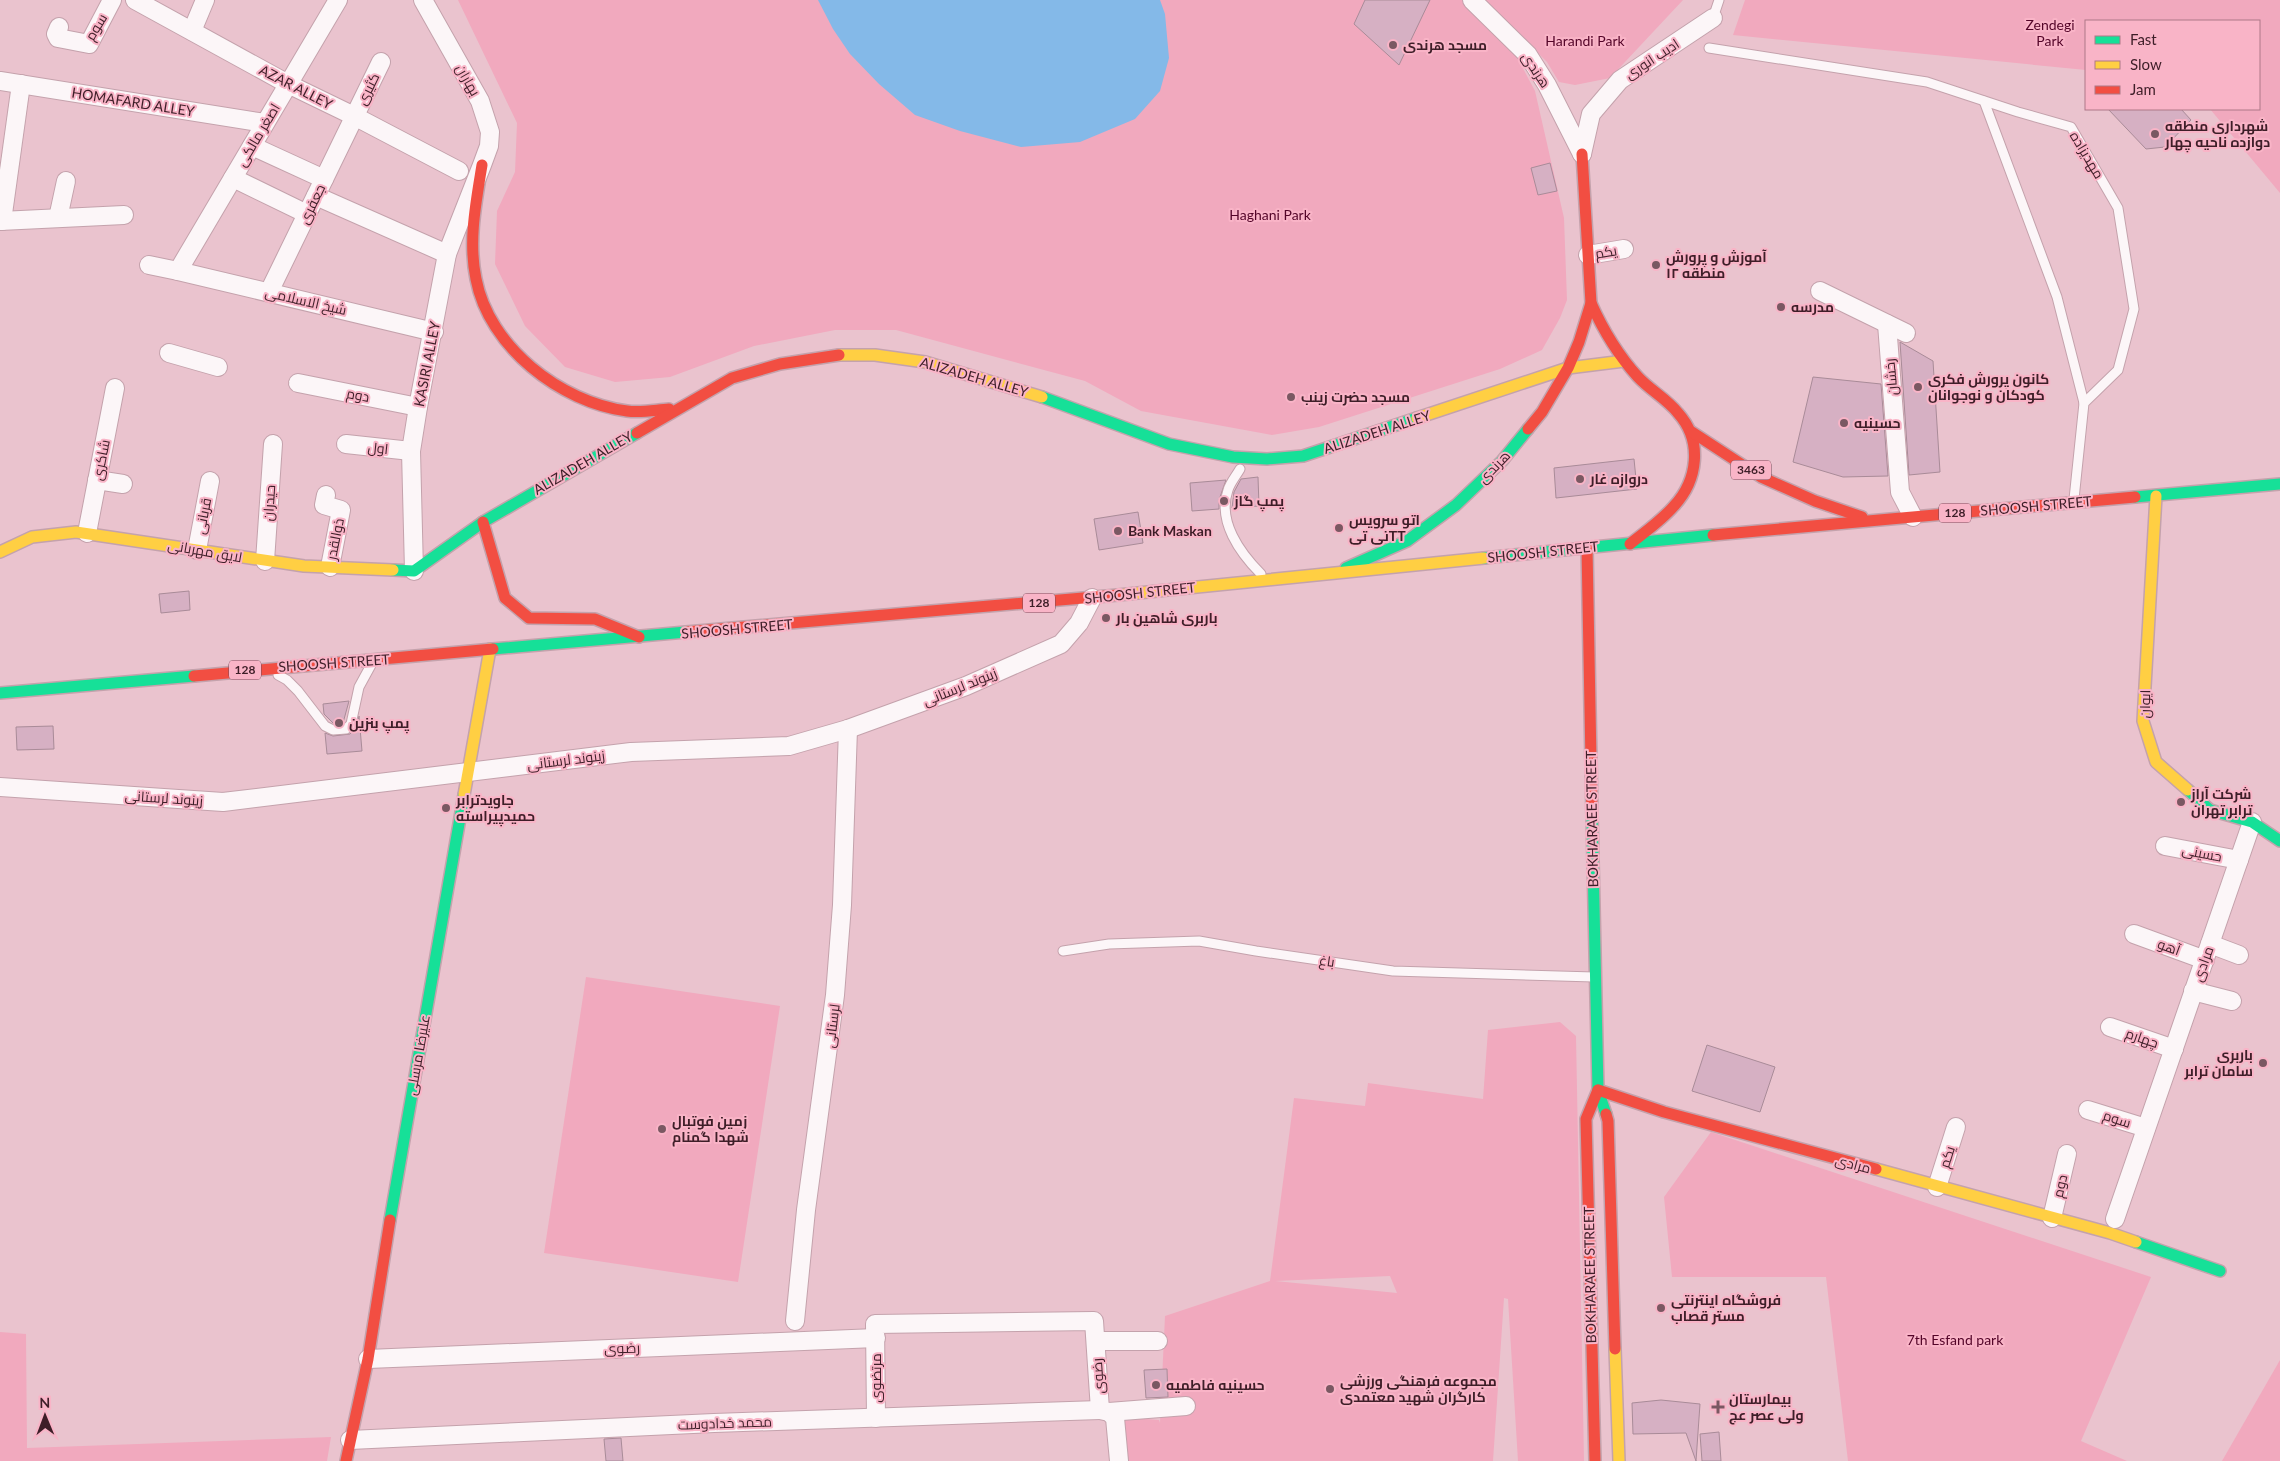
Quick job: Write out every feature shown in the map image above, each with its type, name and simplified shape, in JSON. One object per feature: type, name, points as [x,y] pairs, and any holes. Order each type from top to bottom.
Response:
[{"type":"street","name":"سوم","points":[[59,27],[56,34],[58,38],[89,44],[112,0]]},
{"type":"street","name":"AZAR ALLEY","points":[[135,0],[288,84],[354,116],[458,171]]},
{"type":"street","points":[[192,31],[206,0]]},
{"type":"street","name":"اصغر مالکی","points":[[178,271],[338,0]]},
{"type":"street","name":"بهاران","points":[[422,0],[480,101],[487,117],[490,132],[489,146],[482,165]]},
{"type":"street","name":"هرندی","points":[[1472,0],[1528,55],[1547,85],[1582,154],[1591,303],[1604,333],[1624,362],[1678,413],[1692,432]]},
{"type":"street","name":"ادیب انوری","points":[[1582,154],[1591,114],[1620,80],[1714,18]]},
{"type":"street","name":"کثیری","points":[[354,116],[381,62]]},
{"type":"street","name":"HOMAFARD ALLEY","points":[[0,80],[265,124]]},
{"type":"street","points":[[21,84],[1,221],[124,215]]},
{"type":"street","name":"جعفری","points":[[269,292],[354,116]]},
{"type":"street","points":[[252,146],[324,179]]},
{"type":"street","points":[[482,165],[473,218],[476,272],[479,294],[491,320],[504,341],[541,375],[562,389],[589,400],[612,408],[634,412],[679,408]]},
{"type":"street","name":"KASIRI ALLEY","points":[[414,571],[411,451],[418,407],[434,332],[447,254],[482,165]]},
{"type":"street","points":[[233,178],[307,214]]},
{"type":"street","points":[[58,218],[66,181]]},
{"type":"street","points":[[316,196],[447,254]]},
{"type":"street","name":"یکم","points":[[1588,256],[1624,249]]},
{"type":"street","name":"شیخ الاسلامی","points":[[149,266],[269,292],[434,332]]},
{"type":"street","points":[[1820,291],[1906,333]]},
{"type":"street","name":"هرندی","points":[[1335,573],[1407,541],[1456,505],[1502,461],[1542,412],[1568,368],[1579,342],[1591,303]]},
{"type":"street","name":"رخشان","points":[[1887,324],[1900,492],[1914,518]]},
{"type":"street","points":[[168,353],[218,367]]},
{"type":"street","name":"ALIZADEH ALLEY","points":[[414,571],[483,522],[679,408],[732,378],[770,365],[823,356],[866,354],[928,363],[1039,396],[1133,433],[1190,452],[1252,459],[1277,459],[1303,456],[1324,450],[1568,368],[1624,362]]},
{"type":"street","name":"دوم","points":[[298,383],[418,407]]},
{"type":"street","name":"شاکری","points":[[87,533],[115,388]]},
{"type":"street","points":[[1630,544],[1678,500],[1689,481],[1694,467],[1695,448],[1692,432]]},
{"type":"street","name":"3463","points":[[1692,432],[1761,477],[1815,501],[1870,520]]},
{"type":"street","name":"حیدران","points":[[265,561],[273,444]]},
{"type":"street","name":"اول","points":[[346,444],[411,451]]},
{"type":"street","points":[[97,480],[123,484]]},
{"type":"street","name":"قربانی","points":[[197,550],[210,482]]},
{"type":"street","name":"SHOOSH STREET","points":[[0,693],[254,669],[373,661],[490,649],[1092,598],[1266,579],[1870,520],[1914,518],[2280,484]]},
{"type":"street","name":"ذوالقدر","points":[[326,494],[324,505],[341,510],[330,567]]},
{"type":"street","name":"ایوان","points":[[2156,496],[2143,721],[2156,762],[2210,810],[2252,822],[2280,841]]},
{"type":"street","points":[[483,522],[505,598],[530,618],[595,619],[639,637]]},
{"type":"street","name":"لایق مهربانی","points":[[0,552],[32,537],[76,532],[265,561],[330,567],[414,571]]},
{"type":"street","name":"BOKHARAEE STREET","points":[[1587,548],[1594,977],[1598,1090],[1608,1121],[1619,1461]]},
{"type":"street","name":"زینوند لرستانی","points":[[0,787],[223,802],[631,752],[789,746],[848,728],[966,686],[1061,644],[1079,623],[1092,598]]},
{"type":"street","name":"علیرضا مرسلی","points":[[346,1461],[368,1359],[406,1123],[490,649]]},
{"type":"street","name":"لرستانی","points":[[795,1321],[806,1210],[835,995],[842,905],[848,728]]},
{"type":"street","name":"مرادی","points":[[1598,1090],[1664,1112],[2052,1218],[2113,1226],[2252,822]]},
{"type":"street","name":"حسینی","points":[[2165,846],[2239,860]]},
{"type":"street","name":"آهو","points":[[2134,934],[2207,952],[2239,955]]},
{"type":"street","points":[[2193,991],[2232,1001]]},
{"type":"street","name":"چهارم","points":[[2110,1027],[2174,1049]]},
{"type":"street","name":"BOKHARAEE STREET","points":[[1594,1461],[1586,1119],[1598,1090]]},
{"type":"street","name":"سوم","points":[[2088,1110],[2146,1128]]},
{"type":"street","name":"یکم","points":[[1938,1187],[1956,1127]]},
{"type":"street","name":"دوم","points":[[2052,1218],[2067,1154]]},
{"type":"street","points":[[2113,1226],[2220,1271]]},
{"type":"street","name":"رضوی","points":[[368,1359],[876,1338],[875,1324],[1094,1321],[1104,1411],[1115,1418],[1119,1461]]},
{"type":"street","name":"مرتضوی","points":[[876,1338],[876,1418]]},
{"type":"street","name":"رضوی","points":[[1096,1341],[1158,1341]]},
{"type":"street","name":"محمد خدادوست","points":[[350,1440],[876,1418],[1104,1411],[1186,1406]]},
{"type":"lane","name":"ادیب انوری","points":[[1714,18],[1719,0]]},
{"type":"lane","name":"مهدیزاده","points":[[1709,48],[1927,82],[2071,127],[2118,208],[2134,309],[2118,370],[2084,403]]},
{"type":"lane","points":[[1984,101],[2057,297],[2084,403],[2074,502]]},
{"type":"lane","points":[[1240,469],[1228,490],[1226,520],[1233,538],[1250,563],[1266,579]]},
{"type":"lane","points":[[254,669],[272,672],[288,680],[316,717],[325,726],[333,730],[346,729],[351,724],[359,687],[373,661]]},
{"type":"lane","name":"باغ","points":[[1063,951],[1109,944],[1200,941],[1393,971],[1594,977]]},
{"type":"green space","name":"Haghani Park","points":[[458,0],[1462,0],[1509,42],[1535,91],[1564,218],[1567,300],[1560,318],[1542,350],[1500,369],[1319,427],[1272,435],[1141,411],[1085,381],[896,330],[835,330],[754,346],[670,377],[615,382],[565,367],[525,326],[495,264],[497,211],[515,172],[517,123]]},
{"type":"green space","name":"Harandi Park","points":[[1484,0],[1683,0],[1610,78],[1575,85],[1559,82],[1547,62]]},
{"type":"green space","name":"Zendegi Park","points":[[1745,0],[2280,0],[2280,193],[2211,110],[2260,110],[2260,20],[2085,20],[2085,70],[1733,35]]},
{"type":"green space","name":"زمین فوتبال شهدا گمنام","points":[[586,977],[780,1006],[738,1282],[544,1253]]},
{"type":"green space","points":[[1560,1022],[1576,1036],[1584,1461],[1518,1461],[1508,1299],[1504,1298],[1493,1461],[1126,1461],[1122,1417],[1159,1420],[1160,1423],[1165,1316],[1270,1281],[1294,1098],[1365,1106],[1368,1083],[1483,1099],[1488,1030]],"holes":[[[1390,1276],[1397,1293],[1275,1281]]]},
{"type":"green space","name":"7th Esfand park","points":[[1711,1132],[2151,1277],[2081,1441],[2127,1461],[1848,1461],[1826,1277],[1672,1277],[1664,1197]]},
{"type":"green space","points":[[0,1332],[26,1334],[27,1448],[331,1437],[327,1461],[0,1461]]},
{"type":"green space","points":[[2280,1360],[2280,1461],[2222,1461]]},
{"type":"water","points":[[818,0],[1160,0],[1165,14],[1169,58],[1160,91],[1135,119],[1080,142],[1021,147],[960,131],[915,115],[879,84],[850,54],[833,29]]},
{"type":"building","name":"مسجد هرندی","points":[[1365,0],[1430,0],[1399,65],[1354,24]]},
{"type":"building","name":"شهرداری منطقه دوازده ناحیه چهار","points":[[2109,110],[2182,110],[2191,120],[2165,147],[2146,149]]},
{"type":"building","points":[[1550,163],[1557,191],[1538,195],[1531,168]]},
{"type":"building","points":[[1900,342],[1933,361],[1940,472],[1909,475]]},
{"type":"building","name":"حسینیه","points":[[1813,377],[1881,384],[1888,476],[1843,477],[1793,462]]},
{"type":"building","points":[[1634,459],[1637,489],[1556,498],[1554,468]]},
{"type":"building","points":[[1258,477],[1259,506],[1232,508],[1234,492],[1241,479]]},
{"type":"building","points":[[1226,480],[1219,500],[1219,509],[1192,511],[1190,483]]},
{"type":"building","name":"Bank Maskan","points":[[1138,512],[1143,543],[1099,550],[1094,519]]},
{"type":"building","points":[[189,591],[190,610],[161,613],[159,594]]},
{"type":"building","points":[[349,701],[343,723],[334,724],[324,714],[323,704]]},
{"type":"building","points":[[359,716],[362,751],[327,754],[325,733],[333,736],[350,734],[357,726]]},
{"type":"building","points":[[53,726],[54,749],[17,750],[16,727]]},
{"type":"building","points":[[1707,1045],[1775,1067],[1760,1112],[1692,1091]]},
{"type":"building","name":"حسینیه فاطمیه","points":[[1167,1369],[1168,1397],[1146,1398],[1144,1370]]},
{"type":"building","points":[[1661,1400],[1700,1404],[1696,1461],[1686,1433],[1633,1434],[1632,1403]]},
{"type":"building","points":[[1719,1432],[1721,1461],[1702,1461],[1700,1434]]},
{"type":"building","points":[[621,1438],[623,1461],[606,1461],[604,1439]]},
{"type":"traffic: fast","points":[[1042,397],[1169,444],[1233,457],[1267,459],[1303,456],[1417,418]]},
{"type":"traffic: fast","points":[[1346,568],[1407,541],[1456,505],[1502,461],[1528,429]]},
{"type":"traffic: fast","points":[[393,570],[414,571],[483,522],[637,433]]},
{"type":"traffic: fast","points":[[2135,497],[2280,484]]},
{"type":"traffic: fast","points":[[1484,558],[1713,535]]},
{"type":"traffic: fast","points":[[493,649],[686,632]]},
{"type":"traffic: fast","points":[[0,693],[194,676]]},
{"type":"traffic: fast","points":[[2188,790],[2210,810],[2252,822],[2280,841]]},
{"type":"traffic: fast","points":[[390,1220],[464,795]]},
{"type":"traffic: fast","points":[[1592,815],[1598,1090],[1606,1114]]},
{"type":"traffic: fast","points":[[2136,1242],[2220,1271]]},
{"type":"traffic: slow","points":[[839,355],[875,355],[925,362],[1042,397]]},
{"type":"traffic: slow","points":[[1417,418],[1568,368],[1624,361]]},
{"type":"traffic: slow","points":[[2156,496],[2143,721],[2156,762],[2188,790]]},
{"type":"traffic: slow","points":[[0,552],[32,537],[76,532],[304,566],[393,570]]},
{"type":"traffic: slow","points":[[1118,595],[1484,558]]},
{"type":"traffic: slow","points":[[464,795],[490,649]]},
{"type":"traffic: slow","points":[[1876,1169],[2110,1233],[2136,1242]]},
{"type":"traffic: slow","points":[[1615,1349],[1619,1461]]},
{"type":"traffic: jam","points":[[1528,429],[1542,412],[1568,368],[1579,342],[1591,303],[1582,154]]},
{"type":"traffic: jam","points":[[482,165],[475,207],[473,236],[476,279],[483,304],[496,327],[512,348],[531,367],[553,383],[577,396],[602,406],[643,412],[669,409]]},
{"type":"traffic: jam","points":[[1591,303],[1606,332],[1631,369],[1643,382],[1674,408],[1686,424],[1694,448],[1692,473],[1682,496],[1664,517],[1630,544]]},
{"type":"traffic: jam","points":[[637,433],[732,378],[780,364],[839,355]]},
{"type":"traffic: jam","points":[[1692,432],[1761,477],[1815,501],[1862,517]]},
{"type":"traffic: jam","points":[[1713,535],[2135,497]]},
{"type":"traffic: jam","points":[[483,522],[505,598],[529,618],[595,619],[639,637]]},
{"type":"traffic: jam","points":[[1587,548],[1592,815]]},
{"type":"traffic: jam","points":[[686,632],[1118,595]]},
{"type":"traffic: jam","points":[[194,676],[493,649]]},
{"type":"traffic: jam","points":[[1598,1090],[1664,1112],[1876,1169]]},
{"type":"traffic: jam","points":[[1595,1461],[1586,1119],[1598,1090]]},
{"type":"traffic: jam","points":[[1606,1114],[1608,1121],[1615,1349]]},
{"type":"traffic: jam","points":[[346,1461],[368,1359],[390,1220]]},
{"type":"place","name":"مسجد هرندی","points":[[1393,45]]},
{"type":"place","name":"شهرداری منطقه دوازده ناحیه چهار","points":[[2155,134]]},
{"type":"place","name":"آموزش و پرورش منطقه ۱۲","points":[[1656,265]]},
{"type":"place","name":"مدرسه","points":[[1781,307]]},
{"type":"place","name":"کانون پرورش فکری کودکان و نوجوانان","points":[[1918,387]]},
{"type":"place","name":"مسجد حضرت زینب","points":[[1291,397]]},
{"type":"place","name":"حسینیه","points":[[1844,423]]},
{"type":"place","name":"دروازه غار","points":[[1580,479]]},
{"type":"place","name":"پمپ گاز","points":[[1224,501]]},
{"type":"place","name":"اتو سرویس تی تیTT","points":[[1339,528]]},
{"type":"place","name":"Bank Maskan","points":[[1118,531]]},
{"type":"place","name":"باربری شاهین بار","points":[[1106,618]]},
{"type":"place","name":"پمپ بنزین","points":[[339,723]]},
{"type":"place","name":"شرکت آراز ترابر تهران","points":[[2181,802]]},
{"type":"place","name":"جاویدترابر حمیدپیراسته","points":[[446,808]]},
{"type":"place","name":"باربری سامان ترابر","points":[[2263,1063]]},
{"type":"place","name":"زمین فوتبال شهدا گمنام","points":[[662,1129]]},
{"type":"place","name":"فروشگاه اینترنتی مستر قصاب","points":[[1661,1308]]},
{"type":"place","name":"حسینیه فاطمیه","points":[[1156,1385]]},
{"type":"place","name":"مجموعه فرهنگی ورزشی کارگران شهید معتمدی","points":[[1330,1389]]},
{"type":"place","name":"بیمارستان ولی عصر عج","points":[[1718,1407]]}]
